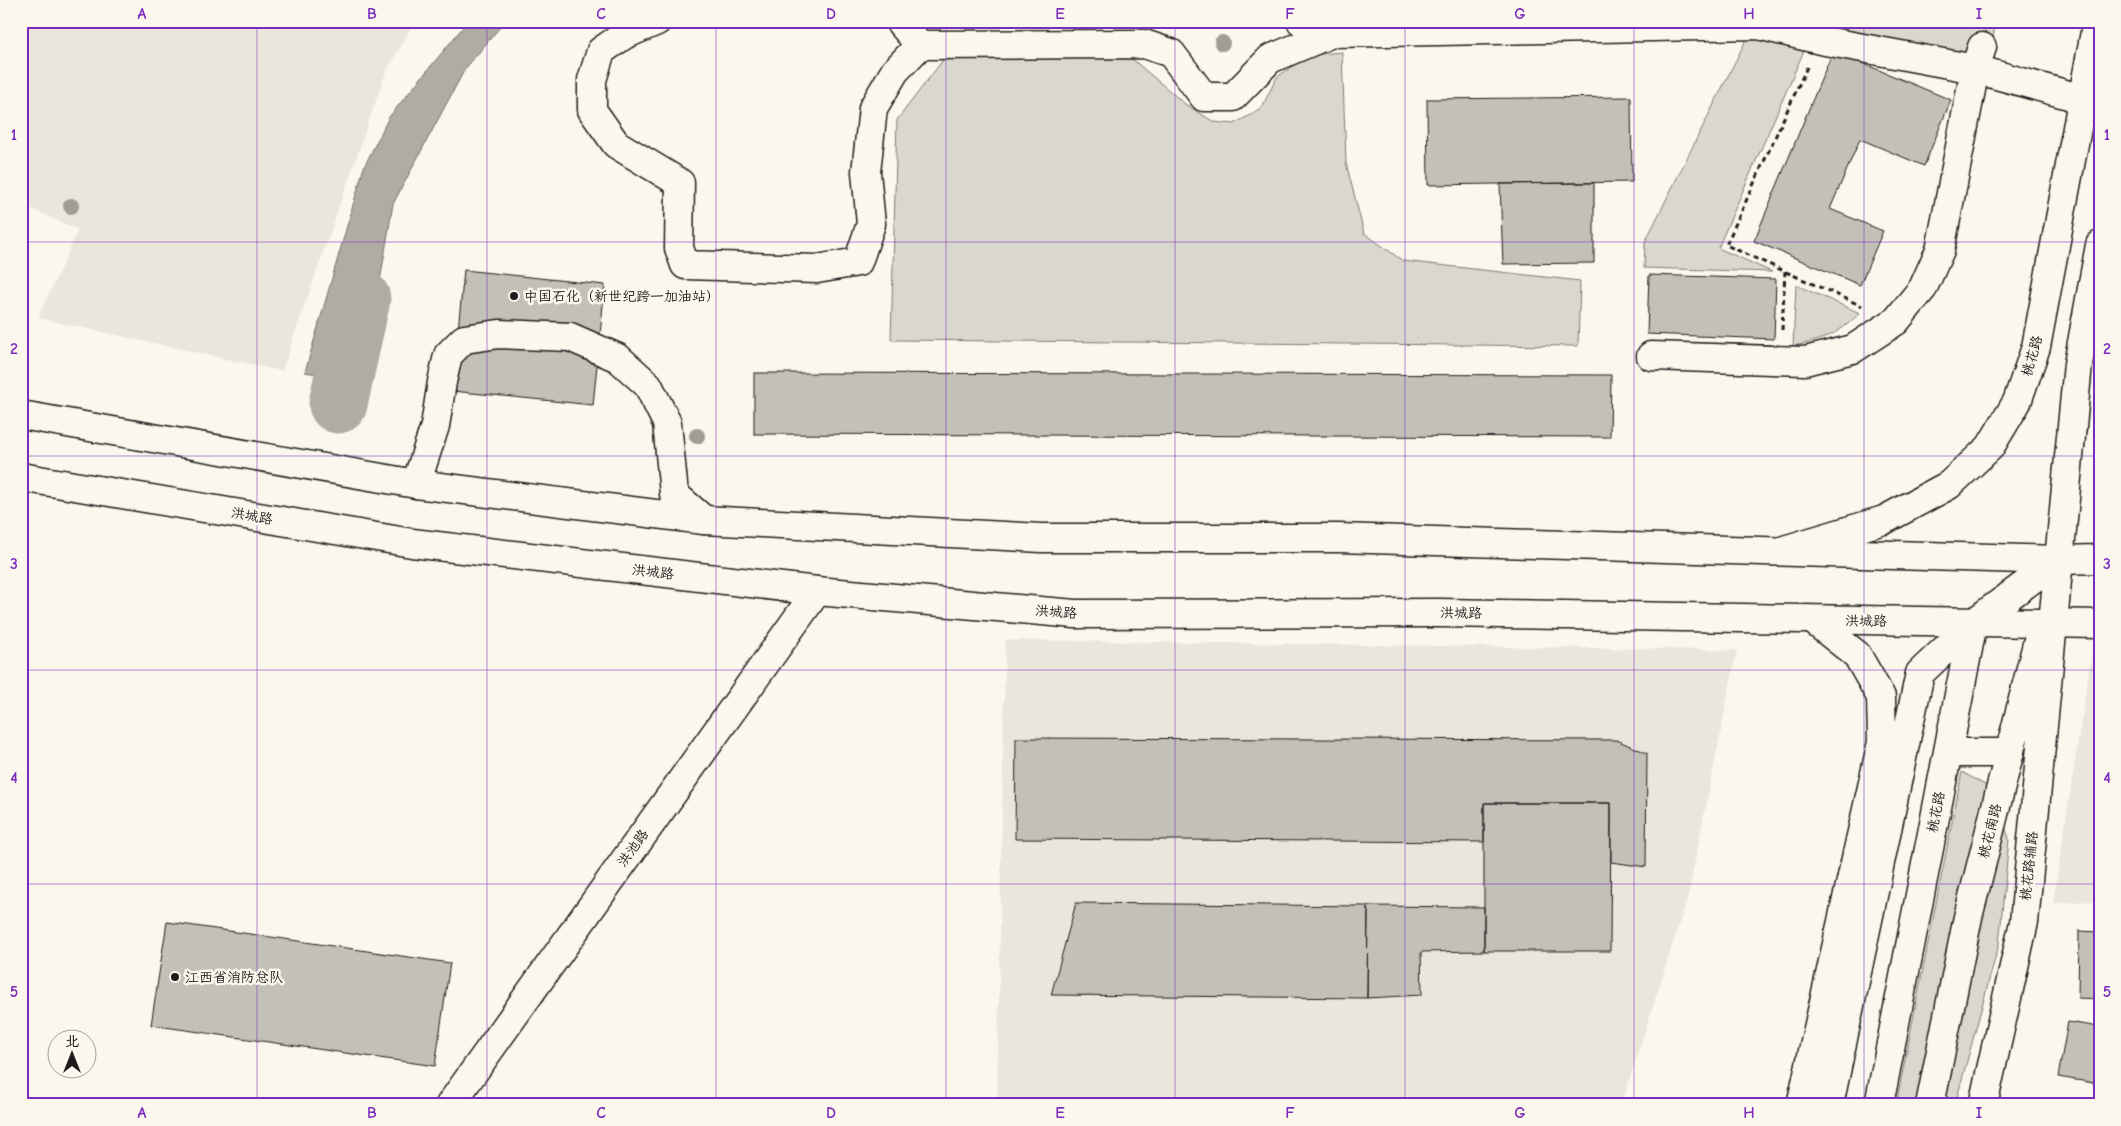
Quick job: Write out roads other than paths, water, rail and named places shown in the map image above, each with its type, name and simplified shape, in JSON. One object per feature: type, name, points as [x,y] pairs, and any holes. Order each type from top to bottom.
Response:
[{"type":"main road","points":[[657,21],[624,35],[601,51],[592,80],[592,110],[616,144],[680,184],[679,248],[686,266],[817,269],[858,262],[871,224],[866,172],[873,108],[895,70],[920,45],[1144,44],[1171,53],[1204,97],[1233,97],[1270,58],[1332,33],[1410,26],[1758,25],[1820,40],[1978,58],[2083,99]]},
{"type":"main road","points":[[899,21],[920,45]]},
{"type":"main road","points":[[1301,21],[1332,33]]},
{"type":"main road","name":"桃花路","points":[[1779,551],[1884,520],[1949,486],[1990,447],[2017,402],[2036,347],[2097,21]]},
{"type":"main road","points":[[1651,356],[1805,361],[1854,349],[1896,321],[1923,288],[1940,250],[1978,58]]},
{"type":"main road","points":[[2048,624],[2058,560],[2078,364],[2100,245]]},
{"type":"main road","points":[[416,484],[435,426],[448,355],[464,339],[499,334],[570,337],[618,358],[648,385],[667,423],[674,494],[704,520]]},
{"type":"main road","points":[[21,415],[416,484],[704,520],[1041,538],[1338,538],[2100,560]]},
{"type":"main road","name":"洪城路","points":[[21,477],[412,543],[817,591],[1075,614],[1439,613],[2100,624]]},
{"type":"main road","points":[[1829,1105],[1920,673],[1973,623],[2058,560]]},
{"type":"main road","name":"洪池路","points":[[450,1105],[817,591]]},
{"type":"main road","points":[[1801,1105],[1882,742],[1881,697],[1857,656],[1813,620]]},
{"type":"main road","name":"桃花路","points":[[1879,1105],[1973,623]]},
{"type":"main road","name":"桃花南路","points":[[1930,1105],[1968,917],[2010,753],[2048,624]]},
{"type":"main road","name":"桃花路辅路","points":[[1983,1105],[2024,922],[2048,624]]},
{"type":"main road","points":[[1948,753],[2010,753]]},
{"type":"waterway","points":[[338,404],[361,299]]},
{"type":"place","name":"中国石化（新世纪跨一加油站）","points":[[514,296]]},
{"type":"place","name":"江西省消防总队","points":[[175,977]]}]
